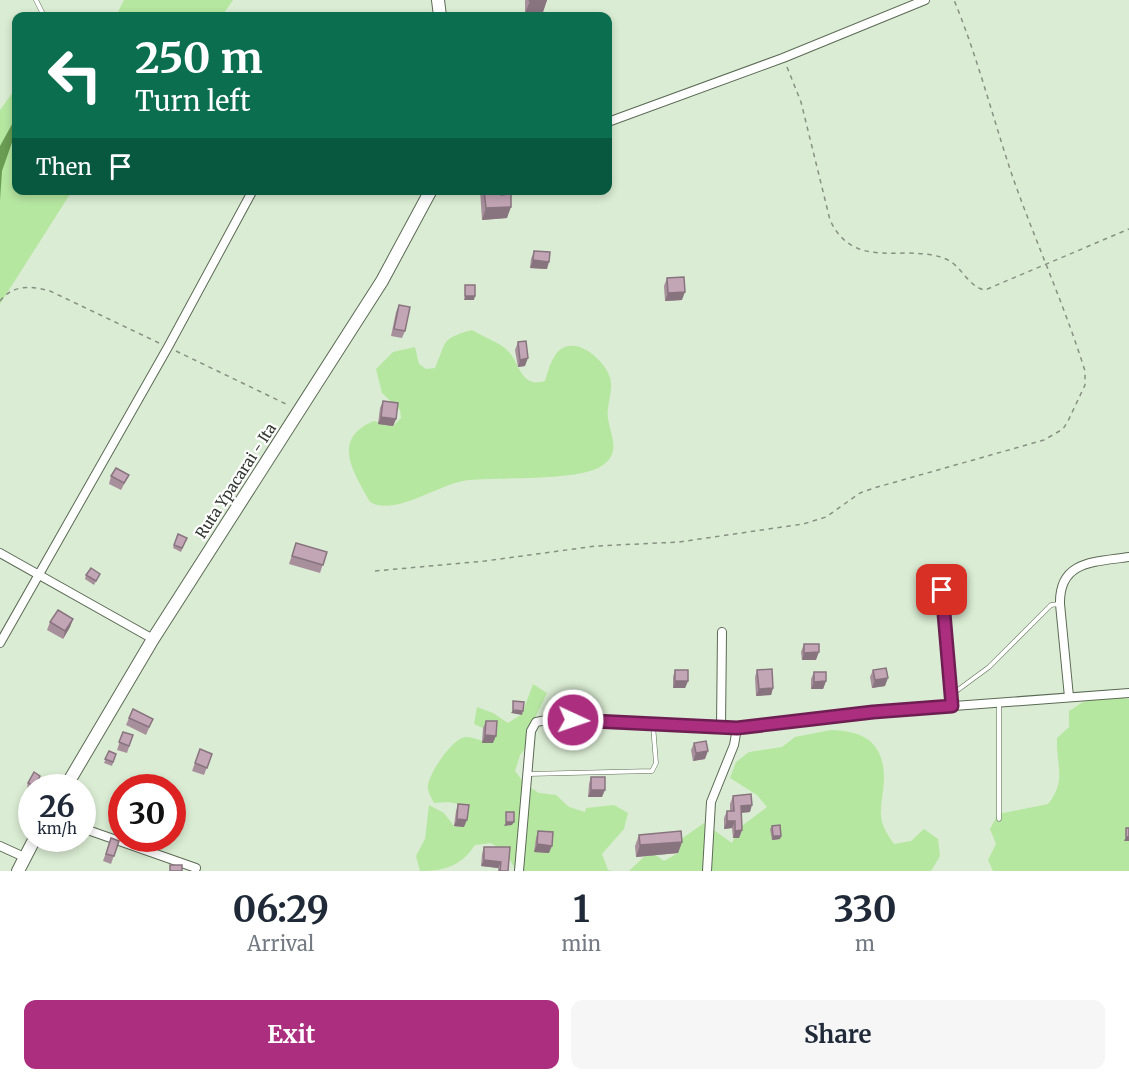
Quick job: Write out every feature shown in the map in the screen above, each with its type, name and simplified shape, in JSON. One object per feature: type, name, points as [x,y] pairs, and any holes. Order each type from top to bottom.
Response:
[{"type":"street","points":[[612,121],[783,58],[925,0]]},
{"type":"street","points":[[0,643],[168,347],[250,195]]},
{"type":"street","name":"Ruta Ypacarai - Ita","points":[[73,774],[153,639],[382,281],[428,195]]},
{"type":"street","points":[[0,553],[153,639]]},
{"type":"street","points":[[1069,697],[1059,588],[1069,572],[1091,562],[1129,557]]},
{"type":"street","points":[[942,590],[952,706]]},
{"type":"street","points":[[721,727],[722,632]]},
{"type":"street","points":[[519,871],[531,731],[536,722],[552,719],[737,728],[873,712],[1129,693]]},
{"type":"street","points":[[707,871],[711,802],[734,745],[737,728]]},
{"type":"street","points":[[96,833],[196,868]]},
{"type":"street","points":[[0,846],[24,857]]},
{"type":"street","points":[[18,871],[27,852]]},
{"type":"lane","points":[[951,695],[989,667],[1051,605],[1060,604]]},
{"type":"lane","points":[[999,703],[999,819]]},
{"type":"lane","points":[[528,774],[652,771],[656,763],[653,725]]},
{"type":"path","points":[[375,571],[485,561],[596,546],[679,542],[803,524],[826,517],[860,493],[1044,440],[1063,429],[1085,385],[1082,361],[1048,264],[1013,177],[981,72],[954,0]]},
{"type":"path","points":[[783,58],[801,102],[830,220],[836,232],[847,244],[865,252],[943,258],[960,268],[975,286],[985,290],[1129,229]]},
{"type":"path","points":[[0,301],[14,289],[33,286],[50,291],[299,411]]},
{"type":"shaded area","points":[[124,0],[233,0],[225,12],[118,12]]},
{"type":"shaded area","points":[[12,94],[12,195],[69,195],[0,304],[0,110]]},
{"type":"shaded area","points":[[12,124],[12,142],[2,171],[0,200],[0,146]]},
{"type":"shaded area","points":[[472,330],[505,348],[522,374],[531,381],[545,381],[555,355],[561,349],[576,346],[591,353],[603,365],[611,383],[608,419],[613,439],[611,457],[600,467],[574,475],[469,480],[457,482],[392,505],[370,502],[353,468],[349,457],[349,447],[353,437],[361,428],[374,421],[393,426],[401,418],[400,410],[382,393],[376,369],[393,352],[415,347],[419,364],[426,369],[435,368],[446,342],[454,336]]},
{"type":"shaded area","points":[[533,684],[547,693],[532,724],[531,741],[520,755],[515,771],[525,784],[539,793],[556,795],[569,807],[585,812],[586,808],[614,805],[628,813],[624,829],[602,854],[608,870],[614,871],[516,871],[507,854],[491,843],[475,845],[464,858],[452,866],[420,871],[416,856],[425,839],[429,805],[444,813],[454,826],[464,827],[466,806],[449,802],[434,803],[428,790],[430,779],[437,765],[454,744],[465,737],[493,743],[483,728],[474,724],[477,707],[493,713],[508,723],[522,714]]},
{"type":"shaded area","points":[[1111,696],[1129,699],[1129,871],[993,871],[988,860],[996,844],[990,829],[998,814],[1048,804],[1059,780],[1057,738],[1069,727],[1069,711],[1083,702]]},
{"type":"shaded area","points":[[831,730],[862,736],[876,748],[883,766],[881,811],[884,827],[894,844],[911,841],[924,829],[938,839],[940,856],[931,871],[629,871],[650,851],[664,861],[678,853],[677,842],[704,823],[732,843],[739,828],[767,807],[757,795],[730,778],[736,762],[749,752],[782,747],[795,737]]},
{"type":"building","points":[[485,195],[511,195],[511,207],[486,208]]},
{"type":"building","points":[[534,251],[550,252],[549,262],[533,260]]},
{"type":"building","points":[[684,277],[685,292],[668,293],[667,278]]},
{"type":"building","points":[[465,285],[475,285],[475,296],[465,296]]},
{"type":"building","points":[[399,305],[410,307],[405,331],[394,329]]},
{"type":"building","points":[[526,341],[528,358],[520,360],[518,342]]},
{"type":"building","points":[[383,401],[398,403],[396,419],[381,417]]},
{"type":"building","points":[[116,468],[129,475],[124,483],[111,476]]},
{"type":"building","points":[[178,534],[187,538],[182,548],[174,545]]},
{"type":"building","points":[[296,543],[327,552],[323,565],[292,556]]},
{"type":"building","points":[[91,568],[100,574],[96,581],[86,575]]},
{"type":"building","points":[[58,610],[73,619],[65,631],[50,622]]},
{"type":"building","points":[[804,644],[819,644],[819,652],[804,653]]},
{"type":"building","points":[[886,668],[888,678],[875,680],[873,670]]},
{"type":"building","points":[[772,669],[773,688],[759,689],[757,670]]},
{"type":"building","points":[[675,670],[688,670],[688,681],[675,681]]},
{"type":"building","points":[[814,672],[826,672],[826,681],[814,682]]},
{"type":"building","points":[[513,701],[524,702],[523,711],[513,710]]},
{"type":"building","points":[[133,709],[153,719],[149,727],[129,718]]},
{"type":"building","points":[[486,721],[497,721],[496,736],[485,735]]},
{"type":"building","points":[[123,732],[133,735],[129,746],[119,742]]},
{"type":"building","points":[[706,741],[708,751],[696,753],[694,743]]},
{"type":"building","points":[[200,749],[212,754],[207,768],[195,763]]},
{"type":"building","points":[[109,751],[116,754],[113,762],[105,759]]},
{"type":"building","points":[[591,777],[605,777],[605,790],[591,790]]},
{"type":"building","points":[[751,794],[752,805],[741,806],[742,830],[735,831],[735,821],[727,821],[727,811],[734,811],[733,796]]},
{"type":"building","points":[[458,804],[469,805],[467,820],[457,819]]},
{"type":"building","points":[[506,812],[514,812],[514,822],[506,822]]},
{"type":"building","points":[[780,825],[781,836],[773,836],[772,826]]},
{"type":"building","points":[[1126,828],[1129,828],[1129,837],[1126,837]]},
{"type":"building","points":[[538,831],[553,832],[552,846],[537,844]]},
{"type":"building","points":[[681,831],[682,842],[640,845],[639,835]]},
{"type":"building","points":[[484,847],[510,847],[508,871],[500,871],[501,862],[484,860]]},
{"type":"building","points":[[108,848],[108,852],[115,852],[114,856],[106,854]]},
{"type":"building","points":[[170,865],[182,865],[182,871],[170,871]]},
{"type":"route","points":[[573,720],[675,727],[737,728],[873,712],[952,706],[942,590]]}]
